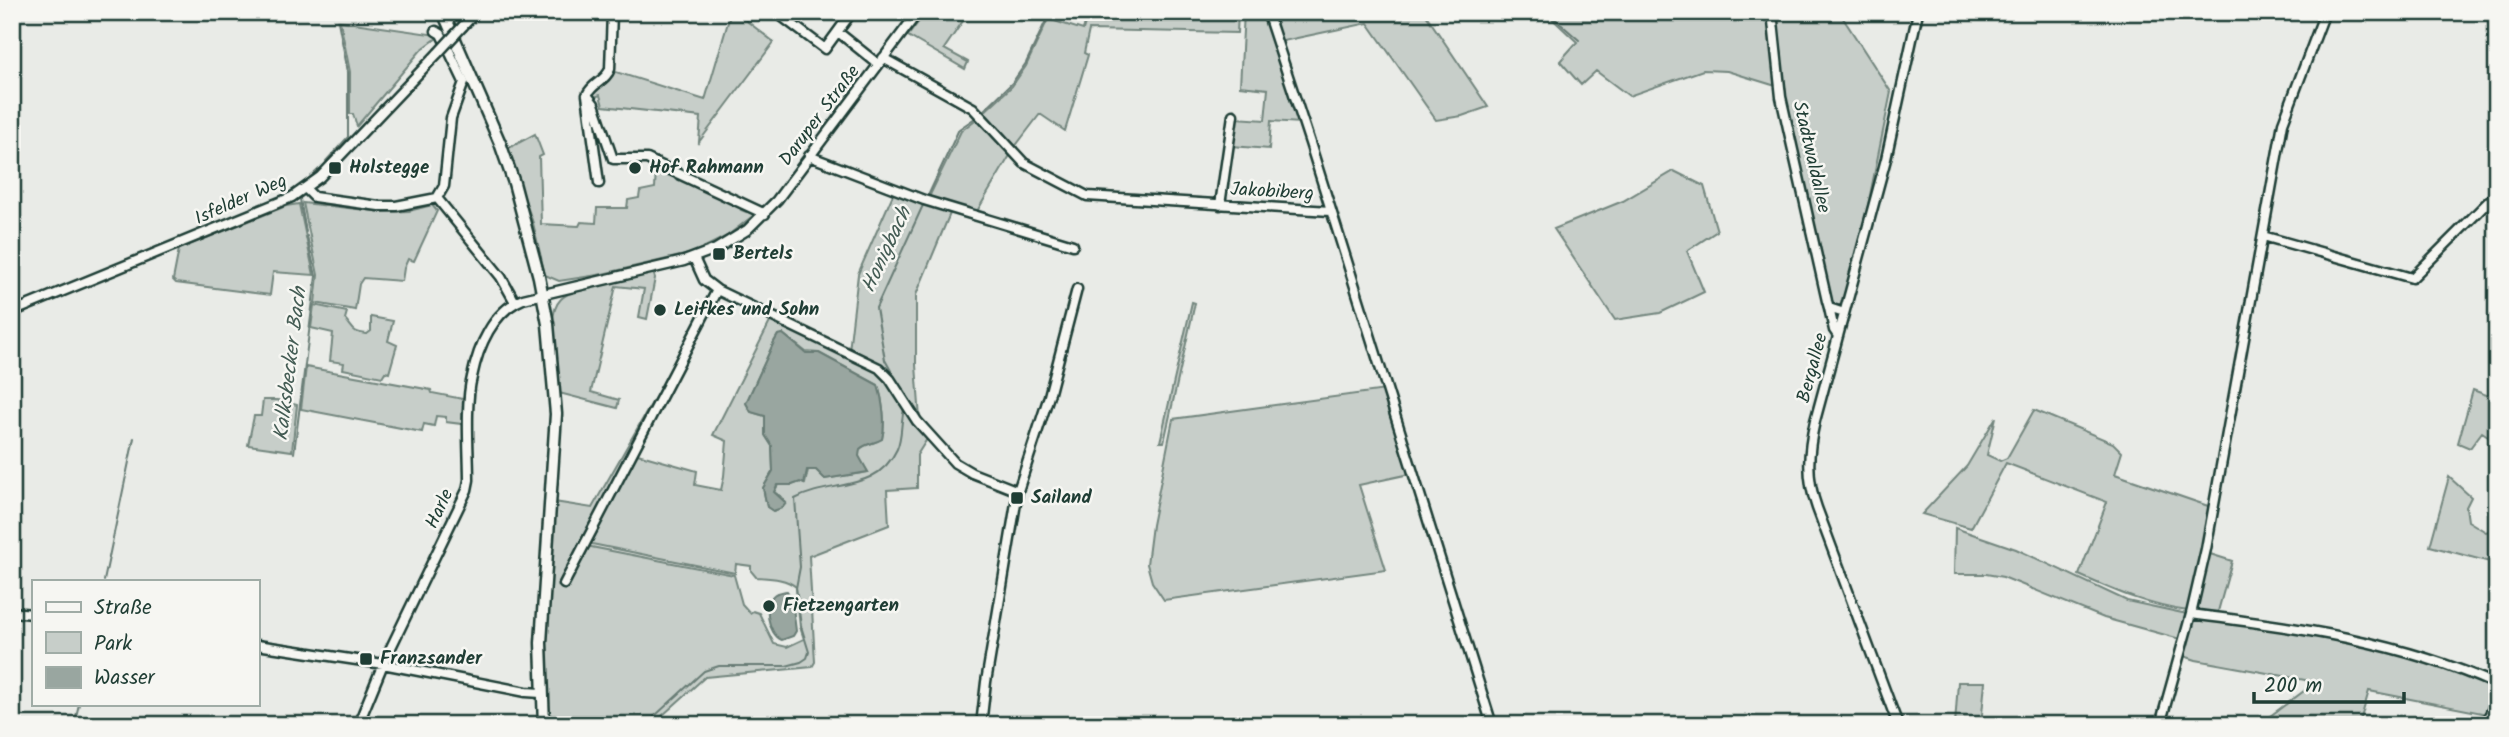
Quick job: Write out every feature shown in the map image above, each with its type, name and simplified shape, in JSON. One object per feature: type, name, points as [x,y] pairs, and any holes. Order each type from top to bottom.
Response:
[{"type":"main road","points":[[443,12],[505,156],[526,223],[543,294],[552,359],[556,424],[543,593],[541,693],[544,725]]},
{"type":"street","name":"Isfelder Weg","points":[[12,312],[292,197],[345,152],[475,12]]},
{"type":"street","points":[[599,183],[587,95],[590,88],[608,75],[610,69],[612,12]]},
{"type":"street","points":[[776,12],[825,49],[852,12]]},
{"type":"street","name":"Daruper Straße","points":[[543,294],[694,258],[729,242],[765,214],[918,12]]},
{"type":"street","name":"Jakobiberg","points":[[1233,116],[1220,205],[1330,211],[1267,12]]},
{"type":"street","name":"Stadtwaldallee","points":[[1772,12],[1781,97],[1834,330],[1838,337]]},
{"type":"street","name":"Bergallee","points":[[1898,725],[1822,524],[1811,487],[1808,464],[1810,442],[1886,159],[1917,12]]},
{"type":"street","points":[[2160,725],[2206,549],[2283,123],[2325,12]]},
{"type":"street","points":[[305,188],[314,197],[379,206],[396,206],[437,198],[444,186],[451,118],[464,82],[441,34],[436,31]]},
{"type":"street","points":[[838,32],[881,61],[973,107],[1024,163],[1087,196],[1220,205]]},
{"type":"street","points":[[587,95],[594,104],[613,159],[647,159],[765,214]]},
{"type":"street","points":[[809,156],[926,201],[1073,244]]},
{"type":"street","points":[[2263,236],[2412,278],[2497,193]]},
{"type":"street","points":[[437,198],[501,277],[516,302]]},
{"type":"street","points":[[1330,211],[1492,725]]},
{"type":"street","points":[[694,258],[704,281],[717,290],[879,368],[890,379],[905,405],[955,463],[972,473],[1018,491]]},
{"type":"street","points":[[981,725],[1018,491],[1049,396],[1077,289]]},
{"type":"street","points":[[564,584],[717,290]]},
{"type":"street","name":"Harle","points":[[358,725],[383,664],[467,490],[472,377],[491,327],[500,314],[516,302],[543,294]]},
{"type":"street","points":[[1829,308],[1844,313]]},
{"type":"street","points":[[12,612],[32,614]]},
{"type":"street","points":[[2191,614],[2359,639],[2461,669],[2497,685]]},
{"type":"street","points":[[259,645],[383,664],[541,693]]},
{"type":"street","points":[[2484,725],[2497,701]]},
{"type":"green space","points":[[731,12],[735,12],[774,42],[699,142],[701,117],[603,106],[600,95],[592,98],[591,90],[613,71],[705,100]]},
{"type":"green space","points":[[926,12],[969,12],[944,49],[968,62],[965,69],[908,36]]},
{"type":"green space","points":[[1088,12],[1238,12],[1237,33],[1089,30],[1084,53],[1088,55],[1065,131],[1040,114],[1014,148],[982,114],[1012,86],[1026,66],[1048,19],[1083,30]]},
{"type":"green space","points":[[1244,12],[1263,12],[1300,123],[1271,121],[1269,149],[1232,146],[1236,118],[1265,120],[1268,89],[1240,86]]},
{"type":"green space","points":[[1268,12],[1424,12],[1488,107],[1462,116],[1436,120],[1368,23],[1278,42]]},
{"type":"green space","points":[[1545,12],[1771,12],[1776,86],[1727,71],[1703,70],[1629,96],[1596,71],[1581,85],[1560,61],[1577,42]]},
{"type":"green space","points":[[1774,12],[1839,12],[1891,92],[1865,220],[1842,305],[1830,305],[1781,86]]},
{"type":"green space","points":[[340,21],[437,35],[437,38],[421,50],[357,126],[353,114],[350,114],[350,72]]},
{"type":"green space","points":[[979,117],[1012,152],[976,213],[928,199],[961,131]]},
{"type":"green space","points":[[535,134],[543,155],[539,157],[541,224],[579,226],[581,222],[596,223],[597,208],[627,208],[628,200],[639,198],[640,191],[655,188],[656,169],[667,175],[673,172],[743,206],[741,210],[746,212],[748,206],[759,211],[727,236],[693,253],[598,275],[559,281],[545,275],[533,223],[507,149]]},
{"type":"green space","points":[[1674,171],[1704,186],[1717,231],[1687,251],[1704,292],[1660,313],[1615,320],[1554,229],[1623,201]]},
{"type":"green space","points":[[894,192],[951,211],[916,295],[916,365],[920,419],[891,377],[849,351],[858,274]]},
{"type":"green space","points":[[303,203],[384,212],[409,211],[432,205],[437,211],[414,261],[408,259],[402,281],[363,278],[359,284],[355,310],[315,303],[318,275]]},
{"type":"green space","points":[[299,204],[314,275],[273,272],[270,295],[176,283],[173,280],[179,249],[286,206]]},
{"type":"green space","points":[[653,272],[655,278],[647,319],[639,317],[644,289],[616,286],[591,392],[619,400],[617,408],[559,393],[553,320],[559,301],[578,290]]},
{"type":"green space","points":[[1192,302],[1195,303],[1164,442],[1160,442]]},
{"type":"green space","points":[[314,305],[347,312],[345,319],[354,330],[362,333],[371,331],[371,317],[393,321],[388,341],[397,345],[389,373],[385,372],[382,377],[343,369],[344,363],[330,361],[333,333],[311,328]]},
{"type":"green space","points":[[772,318],[877,369],[927,439],[917,455],[917,488],[887,490],[889,525],[809,556],[815,662],[812,667],[705,677],[652,725],[547,725],[544,642],[554,502],[592,508],[662,385],[665,386],[561,586],[565,587],[586,546],[734,575],[742,604],[750,613],[759,613],[774,644],[787,647],[804,639],[800,627],[796,587],[788,582],[756,577],[751,566],[736,564],[735,573],[587,543],[634,453],[697,471],[695,485],[721,490],[727,441],[713,435]],"holes":[[[783,334],[806,352],[819,353],[878,385],[883,412],[882,439],[860,449],[858,456],[868,472],[825,479],[816,470],[808,470],[805,484],[800,482],[778,485],[774,492],[786,503],[782,508],[773,511],[767,507],[763,488],[773,471],[772,446],[765,435],[765,416],[751,412],[746,403],[778,335]]]},
{"type":"green space","points":[[306,367],[431,390],[432,393],[463,399],[462,424],[446,422],[446,417],[436,416],[434,426],[424,424],[422,432],[301,409]]},
{"type":"green space","points":[[1385,390],[1410,474],[1359,485],[1386,570],[1164,600],[1152,582],[1147,564],[1173,419]]},
{"type":"green space","points":[[2473,390],[2497,399],[2497,442],[2482,432],[2470,448],[2458,443]]},
{"type":"green space","points":[[263,400],[297,405],[292,451],[248,445],[254,416],[261,416]]},
{"type":"green space","points":[[2034,410],[2113,443],[2122,452],[2115,474],[2211,507],[2188,611],[2146,602],[2079,575],[2107,502],[2006,463],[1971,528],[1922,514],[1967,466],[1996,417],[1987,455],[2000,461],[2007,458]]},
{"type":"green space","points":[[2449,477],[2471,497],[2466,507],[2468,521],[2486,532],[2497,528],[2497,564],[2430,546]]},
{"type":"green space","points":[[1955,528],[2016,549],[2127,601],[2187,614],[2180,639],[2104,618],[2003,577],[1954,574]]},
{"type":"green space","points":[[2207,553],[2232,561],[2217,615],[2194,611]]},
{"type":"green space","points":[[2192,614],[2354,640],[2460,670],[2497,690],[2497,696],[2487,714],[2369,691],[2359,725],[2258,725],[2316,682],[2181,655]]},
{"type":"green space","points":[[1958,682],[1985,682],[1981,725],[1955,725]]},
{"type":"water","points":[[783,334],[806,353],[819,353],[878,385],[884,426],[882,439],[860,449],[859,456],[868,472],[825,479],[816,470],[807,470],[804,484],[800,482],[777,485],[774,492],[786,503],[782,508],[773,511],[767,507],[763,488],[773,471],[772,446],[765,435],[765,416],[751,412],[746,403],[774,342],[778,335]]},
{"type":"water","points":[[787,591],[792,599],[796,631],[793,636],[782,640],[770,626],[768,611],[771,598]]},
{"type":"waterway","name":"Honigbach","points":[[982,112],[1012,83],[1026,63],[1050,12]]},
{"type":"waterway","points":[[1547,12],[1579,40]]},
{"type":"waterway","points":[[1736,12],[1749,15],[1753,12]]},
{"type":"waterway","name":"Kalksbecker Bach","points":[[326,161],[348,137],[348,72],[338,21]]},
{"type":"waterway","name":"Honigbach","points":[[927,198],[959,129],[978,116]]},
{"type":"waterway","name":"Kalksbecker Bach","points":[[301,186],[319,169]]},
{"type":"waterway","name":"Kalksbecker Bach","points":[[300,199],[306,232]]},
{"type":"waterway","name":"Honigbach","points":[[904,394],[885,360],[876,308],[924,203]]},
{"type":"waterway","name":"Kalksbecker Bach","points":[[294,453],[316,276],[307,236]]},
{"type":"waterway","name":"Honigbach","points":[[645,725],[704,671],[719,666],[786,666],[807,658],[809,652],[801,626],[796,588],[800,567],[795,499],[878,473],[897,449],[905,406]]},
{"type":"waterway","points":[[104,580],[134,438]]},
{"type":"waterway","points":[[74,725],[79,706]]},
{"type":"place","name":"Holstegge","points":[[335,168]]},
{"type":"place","name":"Hof Rahmann","points":[[635,168]]},
{"type":"place","name":"Bertels","points":[[719,254]]},
{"type":"place","name":"Leifkes und Sohn","points":[[660,310]]},
{"type":"place","name":"Sailand","points":[[1017,498]]},
{"type":"place","name":"Fietzengarten","points":[[769,606]]},
{"type":"place","name":"Franzsander","points":[[366,659]]}]
